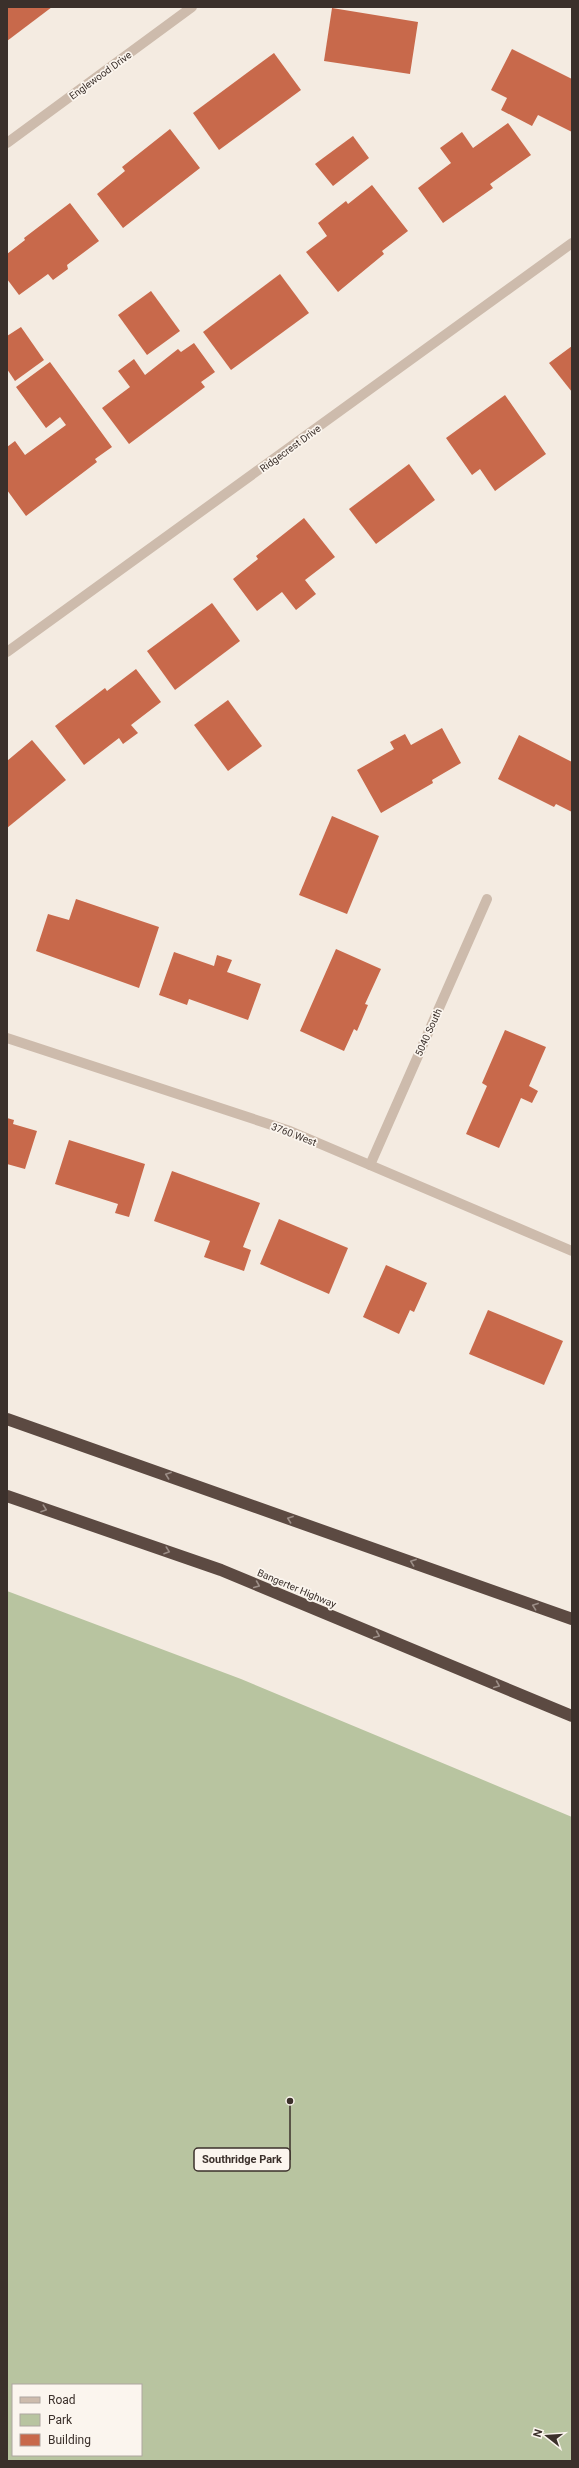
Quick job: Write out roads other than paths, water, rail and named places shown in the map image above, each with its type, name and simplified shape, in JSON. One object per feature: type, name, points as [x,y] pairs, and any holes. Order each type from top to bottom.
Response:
[{"type":"highway","points":[[7,1419],[572,1619]]},
{"type":"highway","name":"Bangerter Highway","points":[[7,1496],[221,1570],[572,1716]]},
{"type":"street","name":"Englewood Drive","points":[[7,143],[192,7]]},
{"type":"street","name":"Ridgecrest Drive","points":[[7,652],[572,243]]},
{"type":"street","name":"5040 South","points":[[370,1165],[486,899]]},
{"type":"street","name":"3760 West","points":[[7,1038],[290,1131],[572,1251]]},
{"type":"place","name":"Southridge Park","points":[[290,2101]]}]
